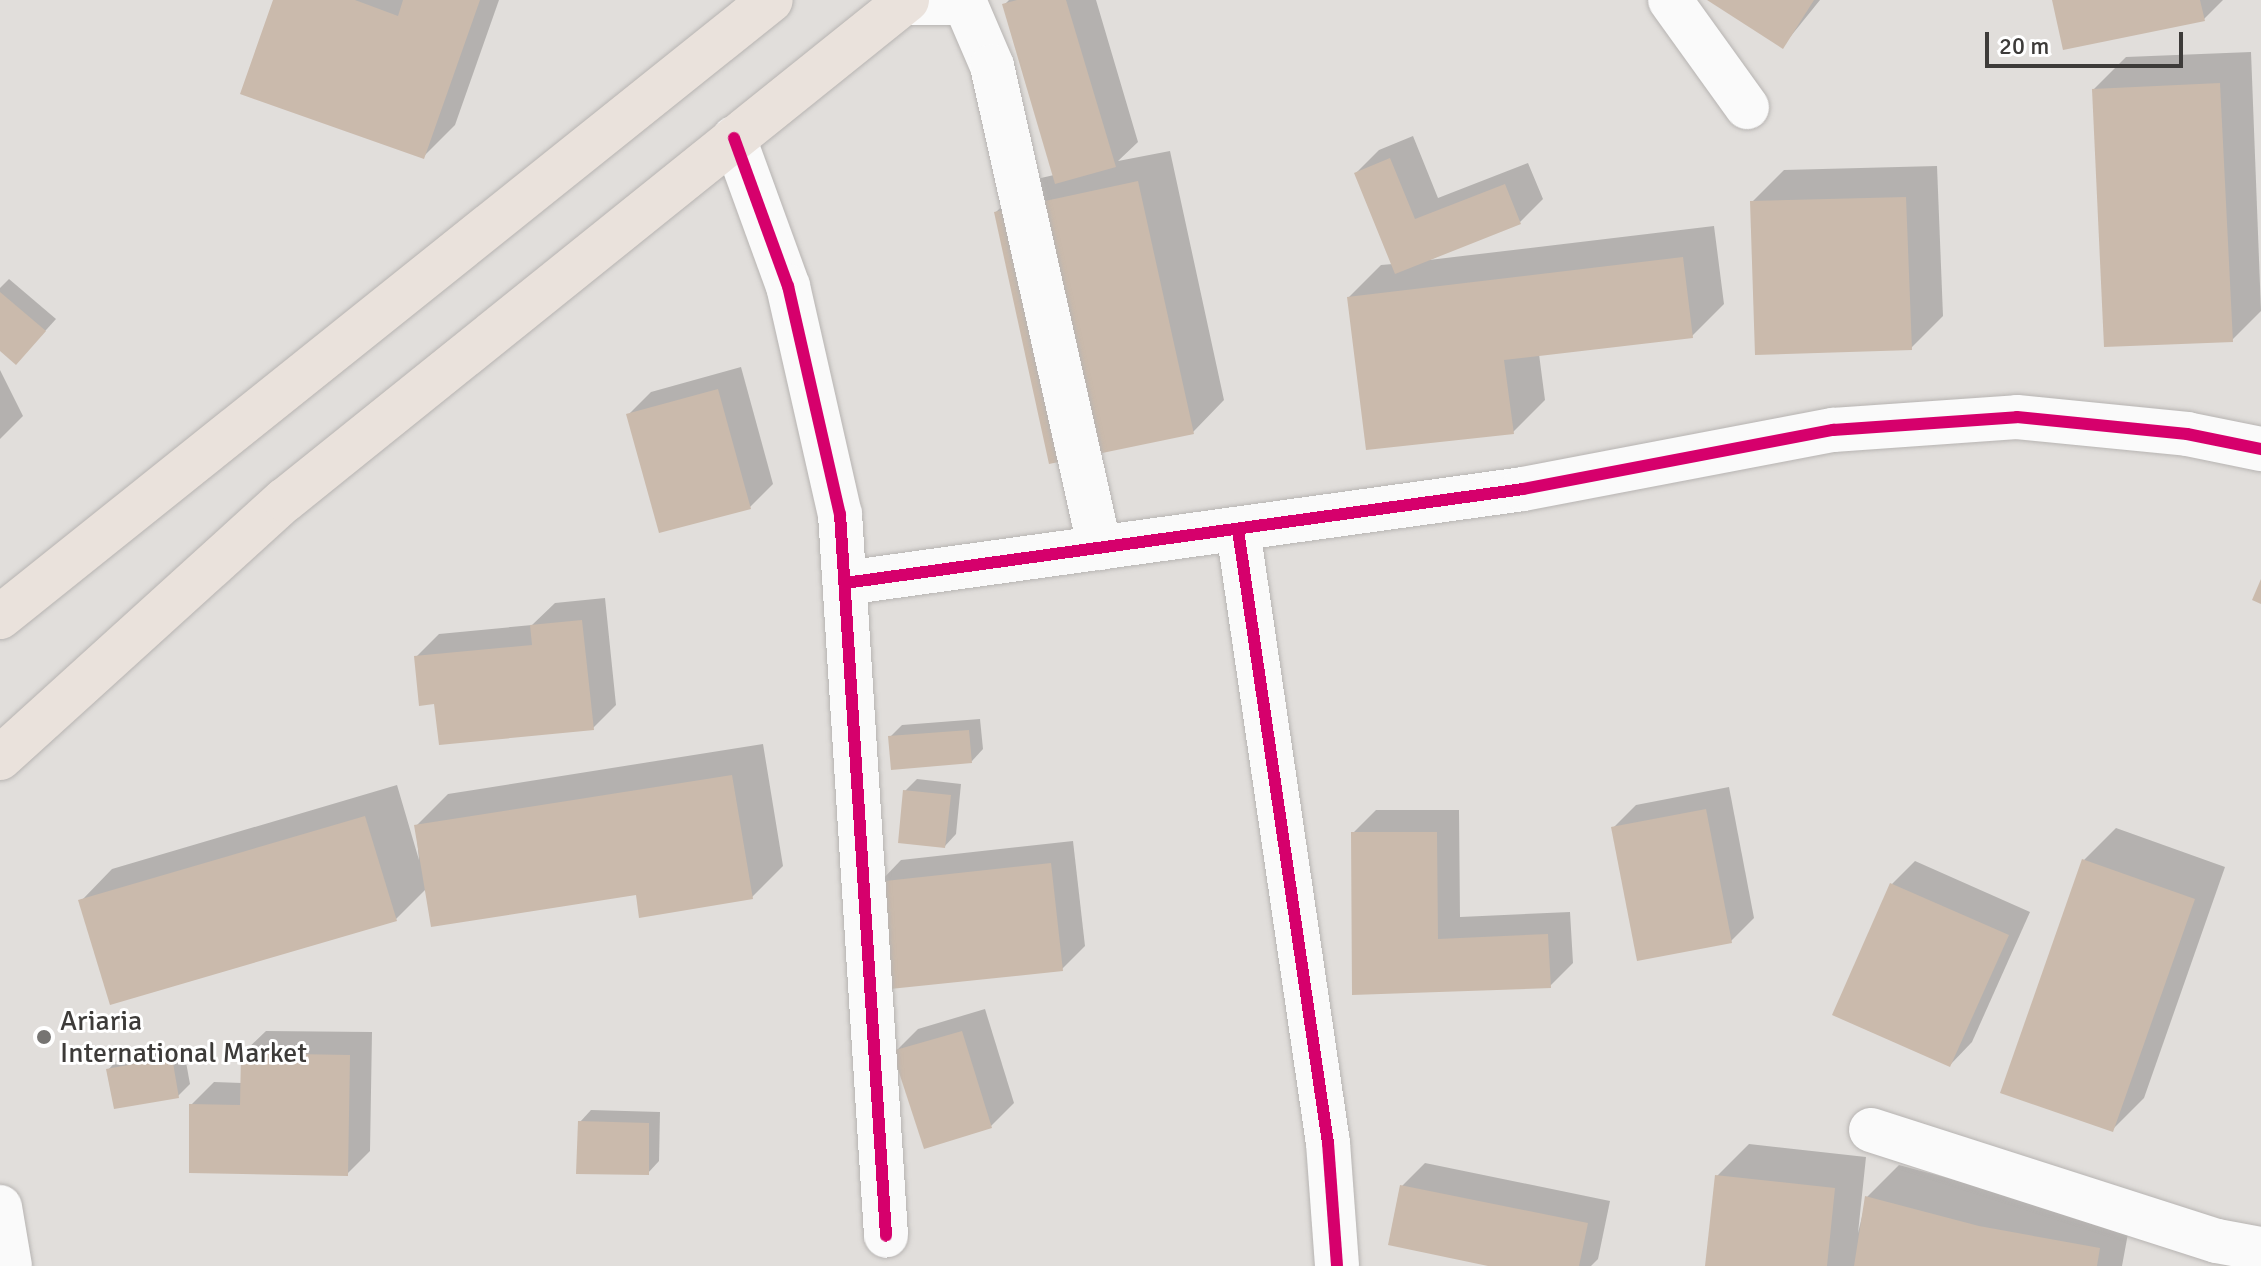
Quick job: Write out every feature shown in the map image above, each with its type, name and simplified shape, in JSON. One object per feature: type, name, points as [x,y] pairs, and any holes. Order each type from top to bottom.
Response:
[{"type":"main road","points":[[0,617],[771,0]]},
{"type":"main road","points":[[0,758],[285,500],[906,1]]},
{"type":"street","points":[[1670,0],[1747,107]]},
{"type":"street","points":[[906,1],[965,3],[992,66],[1100,548]]},
{"type":"street","points":[[734,138],[788,286],[840,514],[886,1236]]},
{"type":"street","points":[[845,583],[1523,489],[1833,430],[2017,417],[2187,434],[2261,449]]},
{"type":"street","points":[[1238,530],[1328,1143],[1337,1266]]},
{"type":"street","points":[[1871,1130],[2217,1241],[2261,1249]]},
{"type":"street","points":[[0,1207],[10,1266]]},
{"type":"building","points":[[273,0],[355,0],[398,16],[403,0],[480,0],[424,159],[240,94]]},
{"type":"building","points":[[1017,0],[1066,0],[1116,167],[1055,184],[1002,4]]},
{"type":"building","points":[[1707,0],[1814,0],[1783,49]]},
{"type":"building","points":[[2052,0],[2200,0],[2205,21],[2063,50]]},
{"type":"building","points":[[2220,83],[2233,342],[2104,347],[2092,89]]},
{"type":"building","points":[[1390,158],[1415,219],[1505,184],[1521,224],[1395,274],[1354,173]]},
{"type":"building","points":[[1138,181],[1194,434],[1049,464],[994,212]]},
{"type":"building","points":[[1906,197],[1912,350],[1755,355],[1750,201]]},
{"type":"building","points":[[1683,257],[1693,338],[1504,360],[1514,434],[1366,450],[1347,297]]},
{"type":"building","points":[[0,292],[46,331],[16,365],[0,351]]},
{"type":"building","points":[[718,389],[751,509],[659,533],[626,414]]},
{"type":"building","points":[[2261,579],[2261,604],[2252,600]]},
{"type":"building","points":[[582,620],[594,730],[439,745],[434,704],[419,706],[414,656],[532,645],[530,625]]},
{"type":"building","points":[[969,730],[972,763],[891,770],[888,736]]},
{"type":"building","points":[[732,775],[753,899],[639,918],[636,895],[431,927],[414,825]]},
{"type":"building","points":[[903,790],[951,795],[945,848],[898,843]]},
{"type":"building","points":[[1706,809],[1732,943],[1637,961],[1611,827]]},
{"type":"building","points":[[365,816],[397,921],[110,1005],[78,900]]},
{"type":"building","points":[[1351,832],[1437,832],[1438,939],[1548,934],[1551,988],[1352,995]]},
{"type":"building","points":[[2082,859],[2195,899],[2113,1132],[2000,1093]]},
{"type":"building","points":[[1051,863],[1063,971],[890,989],[876,882]]},
{"type":"building","points":[[1890,883],[2009,935],[1950,1067],[1832,1015]]},
{"type":"building","points":[[962,1031],[992,1128],[924,1149],[892,1051]]},
{"type":"building","points":[[241,1053],[350,1055],[348,1176],[189,1173],[189,1104],[240,1105]]},
{"type":"building","points":[[172,1057],[179,1098],[114,1109],[106,1069]]},
{"type":"building","points":[[578,1121],[649,1123],[649,1175],[576,1174]]},
{"type":"building","points":[[1715,1175],[1835,1188],[1827,1266],[1705,1266]]},
{"type":"building","points":[[1400,1185],[1588,1223],[1579,1266],[1488,1266],[1388,1245]]},
{"type":"building","points":[[1865,1196],[1979,1226],[2100,1248],[2097,1266],[1854,1266]]},
{"type":"cycle path","points":[[734,138],[788,286],[840,514],[886,1236]]},
{"type":"cycle path","points":[[845,583],[1523,489],[1833,430],[2017,417],[2187,434],[2261,449]]},
{"type":"cycle path","points":[[1238,530],[1328,1143],[1337,1266]]},
{"type":"place","name":"Ariaria International Market","points":[[44,1037]]}]
